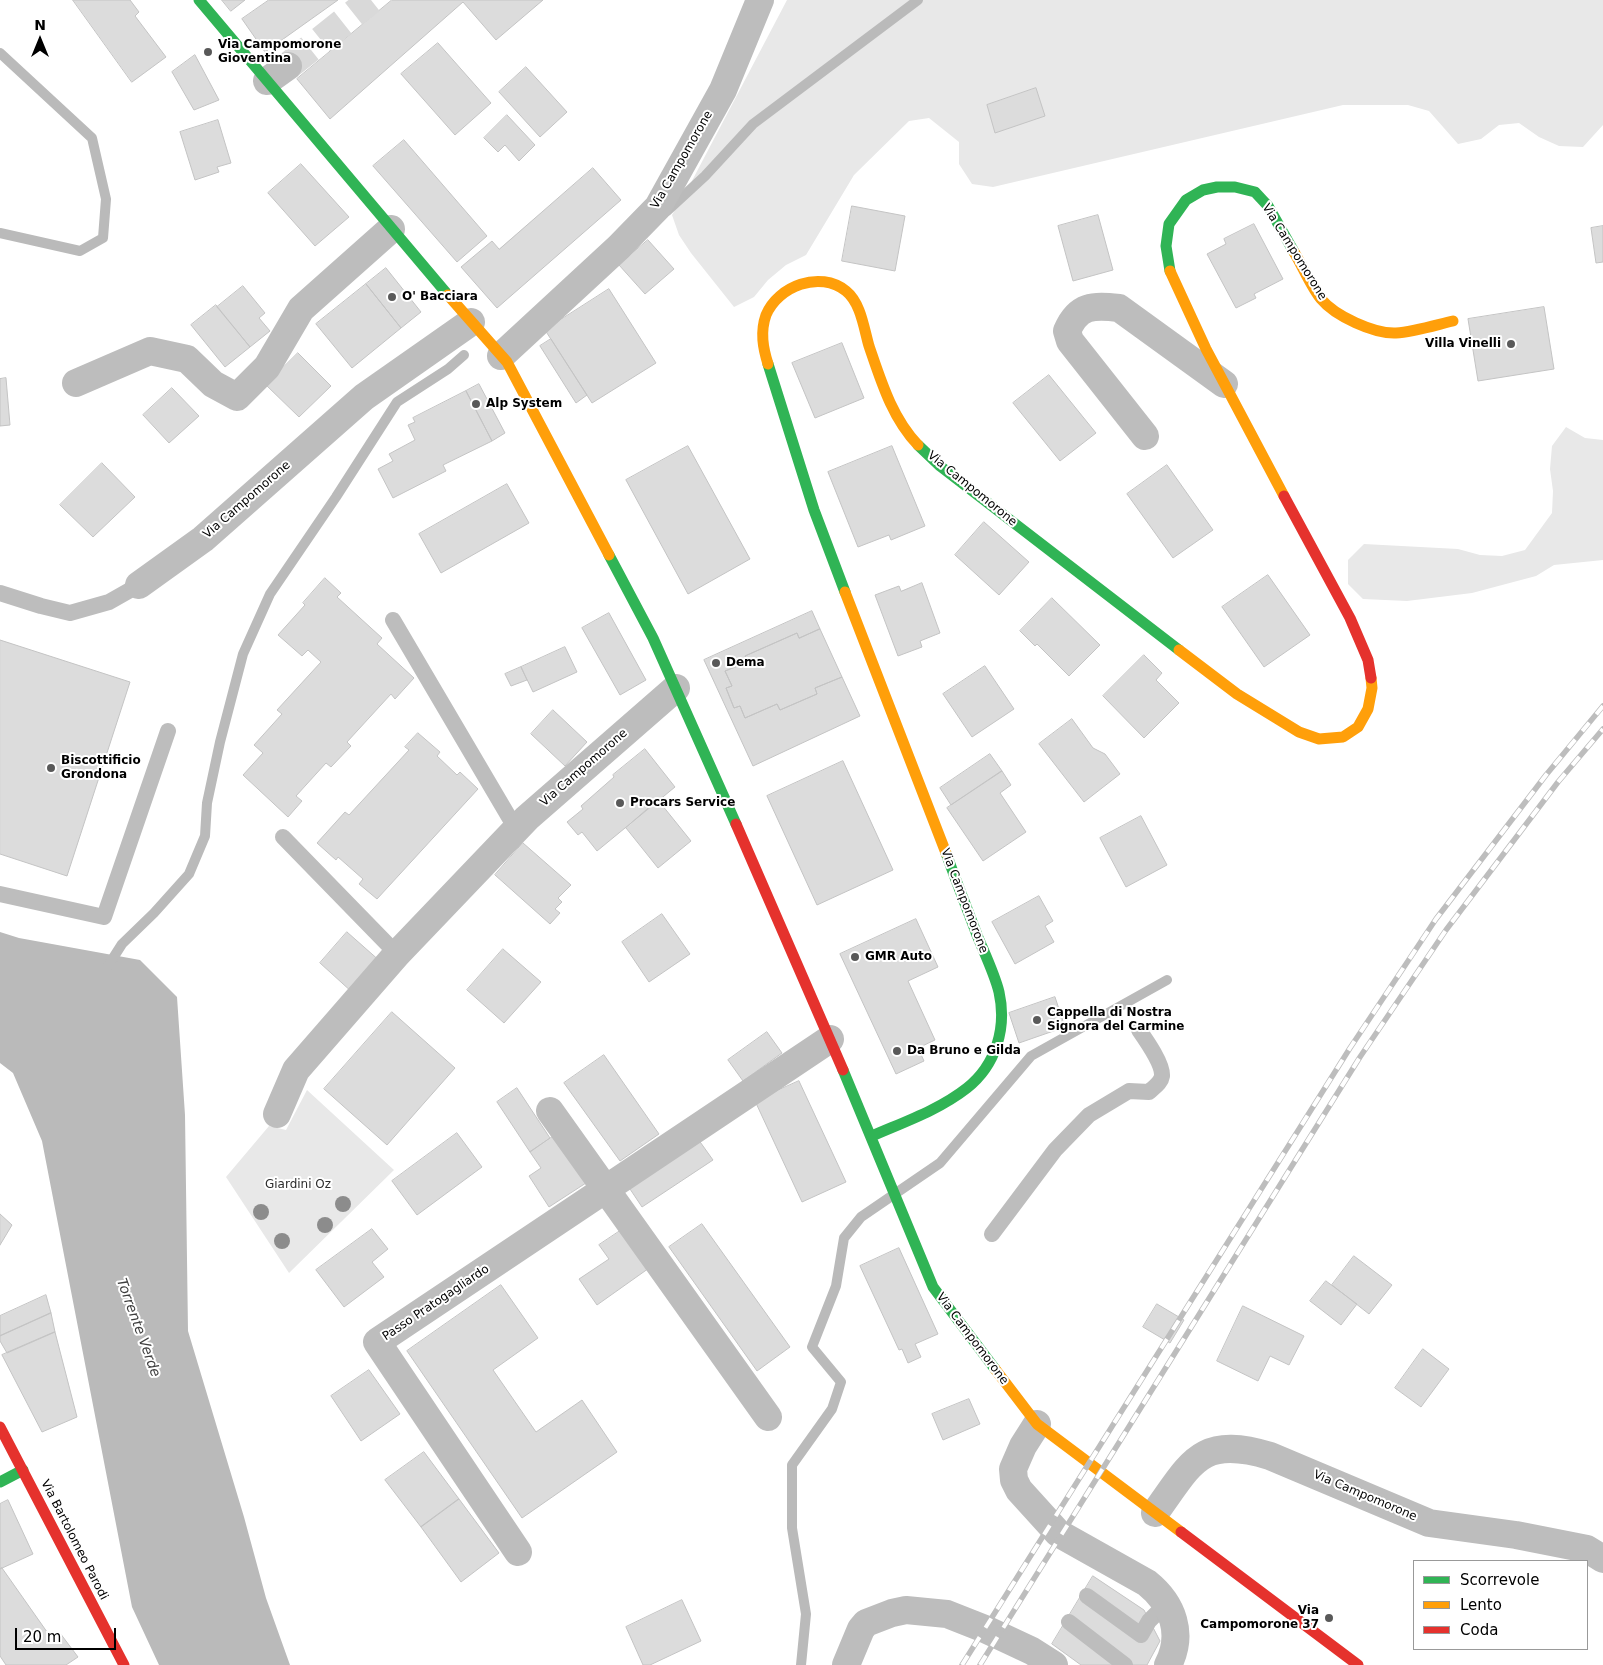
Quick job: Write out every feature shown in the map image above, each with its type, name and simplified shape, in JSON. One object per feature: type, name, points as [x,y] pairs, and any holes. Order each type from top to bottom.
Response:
[{"type":"street","name":"Via Campomorone","points":[[199,0],[277,73],[391,229],[507,362],[648,629],[676,688],[872,1136],[933,1287],[1036,1424],[1358,1665]]},
{"type":"street","name":"Via Campomorone","points":[[501,356],[619,247],[658,207],[723,90],[760,0]]},
{"type":"street","name":"Via Campomorone","points":[[872,1136],[956,1098],[980,1077],[990,1065],[998,1046],[1002,1024],[1002,1007],[998,992],[814,510],[763,348],[764,318],[774,303],[787,289],[805,282],[826,282],[841,288],[853,299],[878,375],[900,423],[920,447],[940,466],[1237,694],[1299,732],[1319,739],[1343,737],[1358,727],[1368,709],[1372,688],[1368,660],[1350,618],[1206,349],[1170,271],[1166,246],[1169,224],[1186,200],[1203,190],[1217,187],[1235,187],[1255,192],[1268,206],[1320,298],[1333,310],[1377,331],[1396,333],[1453,321]]},
{"type":"street","points":[[76,383],[150,351],[186,358],[213,384],[237,397],[267,367],[301,309],[391,229]]},
{"type":"street","name":"Via Campomorone","points":[[1145,436],[1070,341],[1067,331],[1072,319],[1082,310],[1098,305],[1119,308],[1224,384]]},
{"type":"street","name":"Via Campomorone","points":[[139,585],[203,539],[364,397],[471,322]]},
{"type":"street","name":"Via Campomorone","points":[[276,1114],[296,1070],[397,954],[527,818],[676,688]]},
{"type":"street","name":"Passo Pratogagliardo","points":[[518,1552],[377,1342],[830,1039]]},
{"type":"street","points":[[550,1111],[768,1417]]},
{"type":"street","points":[[1036,1424],[1022,1446],[1012,1469],[1014,1480],[1019,1490],[1058,1533],[1147,1583],[1157,1592],[1166,1604],[1175,1622],[1174,1654],[1168,1665]]},
{"type":"street","name":"Via Bartolomeo Parodi","points":[[0,1427],[124,1665]]},
{"type":"street","name":"Via Campomorone","points":[[1155,1513],[1190,1465],[1201,1456],[1216,1450],[1231,1448],[1252,1450],[1429,1523],[1516,1535],[1587,1549],[1603,1559]]},
{"type":"street","points":[[0,1482],[23,1470]]},
{"type":"street","points":[[846,1665],[861,1628],[866,1623],[906,1610],[947,1614],[985,1628],[1054,1665]]},
{"type":"lane","name":"Via Campomorone","points":[[0,593],[70,613],[109,602],[139,585]]},
{"type":"lane","points":[[393,620],[516,829]]},
{"type":"lane","points":[[0,894],[104,917],[168,731]]},
{"type":"lane","points":[[283,837],[397,954]]},
{"type":"lane","points":[[992,1234],[1055,1150],[1089,1115],[1129,1091],[1149,1092],[1159,1083],[1162,1076],[1160,1068],[1151,1048],[1139,1030]]},
{"type":"lane","points":[[1087,1596],[1141,1635],[1149,1621],[1166,1604]]},
{"type":"lane","points":[[1068,1622],[1125,1665]]},
{"type":"green space","points":[[787,0],[1603,0],[1603,125],[1583,147],[1559,146],[1539,137],[1519,123],[1499,125],[1481,139],[1458,144],[1429,111],[1408,105],[1343,105],[993,187],[972,184],[959,164],[959,142],[929,118],[909,121],[854,175],[806,255],[786,265],[768,280],[754,297],[734,307],[691,253],[679,235],[672,215],[684,196]]},
{"type":"green space","points":[[1566,427],[1585,438],[1603,440],[1603,560],[1554,565],[1536,576],[1472,593],[1407,601],[1363,599],[1348,584],[1348,560],[1364,544],[1458,549],[1480,555],[1502,556],[1525,550],[1552,513],[1553,491],[1550,469],[1552,446]]},
{"type":"green space","name":"Giardini Oz","points":[[307,1090],[394,1170],[289,1273],[226,1177],[269,1126],[286,1130]]},
{"type":"water","name":"Torrente Verde","points":[[0,932],[19,938],[140,960],[177,997],[185,1115],[188,1331],[244,1517],[266,1598],[290,1665],[159,1665],[132,1607],[42,1141],[13,1073],[0,1063]]},
{"type":"building","points":[[73,0],[130,0],[139,12],[135,16],[166,57],[132,82]]},
{"type":"building","points":[[222,0],[245,0],[231,11]]},
{"type":"building","points":[[269,0],[338,0],[265,52],[242,19]]},
{"type":"building","points":[[392,0],[543,0],[496,40],[463,2],[330,119],[297,79]]},
{"type":"building","points":[[438,43],[491,103],[455,135],[401,74]]},
{"type":"building","points":[[195,55],[219,100],[194,110],[172,72]]},
{"type":"building","points":[[526,67],[567,112],[540,137],[499,92]]},
{"type":"building","points":[[1036,88],[1045,116],[995,133],[987,105]]},
{"type":"building","points":[[507,115],[535,145],[519,161],[505,145],[498,152],[484,138]]},
{"type":"building","points":[[218,120],[231,163],[217,167],[219,172],[195,180],[180,132]]},
{"type":"building","points":[[404,140],[487,236],[457,262],[373,166]]},
{"type":"building","points":[[301,164],[349,217],[315,246],[268,193]]},
{"type":"building","points":[[593,168],[621,200],[497,308],[461,267],[492,241],[499,249]]},
{"type":"building","points":[[852,206],[905,216],[895,271],[842,261]]},
{"type":"building","points":[[1098,215],[1113,270],[1073,281],[1058,226]]},
{"type":"building","points":[[1254,224],[1283,279],[1254,294],[1256,298],[1236,308],[1207,254],[1226,244],[1224,239]]},
{"type":"building","points":[[1603,226],[1603,262],[1596,263],[1591,228]]},
{"type":"building","points":[[648,240],[674,269],[645,294],[619,265]]},
{"type":"building","points":[[386,268],[421,312],[401,328],[366,284]]},
{"type":"building","points":[[366,284],[401,328],[352,368],[316,324]]},
{"type":"building","points":[[243,286],[265,313],[259,318],[270,331],[250,347],[217,307]]},
{"type":"building","points":[[609,289],[656,363],[592,403],[545,330]]},
{"type":"building","points":[[216,305],[250,347],[225,367],[191,325]]},
{"type":"building","name":"Villa Vinelli","points":[[1544,307],[1554,369],[1478,381],[1468,319]]},
{"type":"building","points":[[551,339],[587,395],[576,403],[540,346]]},
{"type":"building","points":[[842,343],[864,398],[815,418],[792,363]]},
{"type":"building","points":[[298,353],[331,386],[299,417],[266,385]]},
{"type":"building","points":[[1049,375],[1096,433],[1060,461],[1013,403]]},
{"type":"building","points":[[6,378],[10,425],[0,426],[0,379]]},
{"type":"building","points":[[479,384],[505,433],[492,441],[466,391]]},
{"type":"building","points":[[172,388],[199,416],[169,443],[143,415]]},
{"type":"building","points":[[466,391],[492,441],[443,465],[446,471],[393,498],[378,469],[393,461],[389,454],[415,440],[408,425],[415,422],[413,418]]},
{"type":"building","points":[[688,446],[750,559],[688,594],[626,480]]},
{"type":"building","points":[[892,446],[925,526],[891,540],[889,535],[858,547],[828,472]]},
{"type":"building","points":[[102,463],[135,497],[93,537],[60,505]]},
{"type":"building","points":[[1167,465],[1213,530],[1173,558],[1127,494]]},
{"type":"building","points":[[507,484],[529,523],[441,573],[419,534]]},
{"type":"building","points":[[984,522],[1029,562],[999,595],[955,555]]},
{"type":"building","points":[[1268,575],[1310,635],[1264,667],[1222,607]]},
{"type":"building","points":[[325,578],[341,593],[337,597],[382,638],[377,644],[414,678],[395,699],[391,694],[347,742],[351,746],[331,767],[326,763],[296,796],[302,801],[288,817],[243,775],[263,753],[254,745],[282,714],[277,710],[321,662],[308,650],[302,656],[278,635],[305,605],[303,603]]},
{"type":"building","points":[[922,583],[940,633],[920,641],[922,647],[898,656],[875,595],[899,586],[901,591]]},
{"type":"building","points":[[1052,598],[1100,645],[1069,676],[1037,644],[1035,646],[1020,631]]},
{"type":"building","points":[[812,611],[820,629],[799,638],[797,633],[745,656],[748,662],[725,671],[732,686],[726,688],[734,708],[740,706],[745,718],[777,704],[780,710],[817,694],[815,688],[842,677],[860,716],[753,766],[704,660]]},
{"type":"building","points":[[609,613],[646,680],[620,695],[582,628]]},
{"type":"building","points":[[820,629],[842,677],[815,688],[817,694],[780,710],[777,704],[745,718],[740,706],[734,708],[726,688],[732,686],[725,671],[748,662],[745,656],[797,633],[799,638]]},
{"type":"building","name":"Biscottificio Grondona","points":[[0,640],[130,682],[67,876],[0,854]]},
{"type":"building","points":[[565,647],[577,672],[533,692],[521,667]]},
{"type":"building","points":[[1144,655],[1162,673],[1156,680],[1179,703],[1144,738],[1103,696]]},
{"type":"building","points":[[985,666],[1014,709],[972,737],[943,694]]},
{"type":"building","points":[[521,667],[527,680],[511,686],[505,674]]},
{"type":"building","points":[[553,710],[587,742],[565,766],[531,734]]},
{"type":"building","points":[[1072,719],[1093,748],[1105,754],[1120,774],[1084,802],[1039,744]]},
{"type":"building","points":[[418,733],[440,752],[437,756],[457,775],[460,772],[478,789],[377,899],[359,884],[363,879],[338,857],[336,860],[317,843],[345,812],[349,815],[409,750],[405,747]]},
{"type":"building","name":"Procars Service","points":[[645,749],[675,787],[597,851],[582,832],[578,835],[567,822],[583,809],[581,806],[614,777],[613,775]]},
{"type":"building","points":[[990,754],[1002,771],[951,805],[940,788]]},
{"type":"building","points":[[843,761],[893,870],[817,905],[767,796]]},
{"type":"building","points":[[1002,771],[1011,785],[1000,793],[1026,832],[983,861],[947,808]]},
{"type":"building","points":[[658,800],[691,841],[658,868],[626,828]]},
{"type":"building","points":[[1141,816],[1167,865],[1126,887],[1100,838]]},
{"type":"building","points":[[523,843],[571,885],[558,898],[562,902],[555,909],[560,913],[550,924],[495,875]]},
{"type":"building","points":[[1039,896],[1053,921],[1045,926],[1054,942],[1015,964],[992,922]]},
{"type":"building","points":[[662,914],[690,954],[649,982],[622,942]]},
{"type":"building","points":[[916,919],[938,967],[908,981],[935,1040],[918,1048],[924,1061],[896,1074],[840,954]]},
{"type":"building","points":[[347,932],[381,962],[353,993],[320,963]]},
{"type":"building","points":[[503,949],[541,982],[504,1023],[467,990]]},
{"type":"building","name":"Cappella di Nostra Signora del Carmine","points":[[1055,997],[1065,1027],[1019,1043],[1009,1013]]},
{"type":"building","points":[[392,1012],[455,1068],[387,1145],[324,1089]]},
{"type":"building","points":[[767,1032],[782,1053],[743,1081],[728,1060]]},
{"type":"building","points":[[604,1055],[659,1134],[620,1161],[564,1083]]},
{"type":"building","points":[[799,1081],[846,1182],[802,1202],[755,1101]]},
{"type":"building","points":[[517,1088],[550,1138],[530,1152],[497,1102]]},
{"type":"building","points":[[457,1133],[482,1167],[417,1215],[392,1181]]},
{"type":"building","points":[[554,1136],[586,1183],[549,1207],[529,1176],[541,1168],[530,1152]]},
{"type":"building","points":[[698,1139],[713,1160],[642,1207],[628,1186]]},
{"type":"building","points":[[0,1214],[12,1225],[0,1245]]},
{"type":"building","points":[[702,1224],[790,1347],[757,1371],[669,1247]]},
{"type":"building","points":[[626,1227],[652,1266],[597,1305],[579,1279],[609,1259],[599,1245]]},
{"type":"building","points":[[372,1229],[388,1249],[372,1262],[384,1277],[344,1307],[316,1270]]},
{"type":"building","points":[[899,1248],[938,1334],[915,1344],[921,1357],[908,1363],[902,1349],[899,1350],[860,1266]]},
{"type":"building","points":[[1354,1256],[1392,1285],[1369,1314],[1332,1285]]},
{"type":"building","points":[[1326,1281],[1357,1304],[1341,1325],[1310,1301]]},
{"type":"building","points":[[501,1285],[538,1338],[493,1370],[536,1432],[582,1400],[617,1452],[522,1518],[407,1351]]},
{"type":"building","points":[[46,1295],[51,1313],[0,1336],[0,1316]]},
{"type":"building","points":[[1157,1304],[1184,1320],[1170,1343],[1143,1327]]},
{"type":"building","points":[[1243,1306],[1304,1336],[1289,1365],[1270,1356],[1258,1381],[1217,1361]]},
{"type":"building","points":[[51,1313],[55,1332],[7,1353],[0,1341],[0,1336]]},
{"type":"building","points":[[55,1332],[77,1417],[42,1432],[2,1355]]},
{"type":"building","points":[[1423,1349],[1449,1369],[1421,1407],[1395,1388]]},
{"type":"building","points":[[369,1370],[400,1414],[361,1441],[331,1396]]},
{"type":"building","points":[[969,1399],[980,1424],[943,1440],[932,1414]]},
{"type":"building","points":[[424,1452],[459,1499],[421,1527],[385,1480]]},
{"type":"building","points":[[459,1499],[499,1553],[461,1582],[421,1527]]},
{"type":"building","points":[[8,1500],[33,1554],[0,1569],[0,1504]]},
{"type":"building","points":[[2,1568],[52,1639],[60,1633],[78,1657],[66,1665],[6,1665],[0,1656],[0,1569]]},
{"type":"building","points":[[1093,1576],[1144,1610],[1160,1641],[1147,1665],[1081,1665],[1052,1644]]},
{"type":"building","points":[[682,1600],[701,1641],[650,1665],[643,1665],[626,1627]]},
{"type":"waterway","points":[[667,211],[705,176],[753,124],[918,0]]},
{"type":"waterway","points":[[0,53],[92,138],[106,199],[103,238],[80,251],[0,233]]},
{"type":"waterway","points":[[108,966],[122,944],[154,913],[189,874],[205,836],[207,803],[220,742],[243,654],[270,594],[336,497],[397,402],[448,369],[464,355]]},
{"type":"waterway","points":[[801,1665],[806,1614],[792,1528],[792,1465],[832,1409],[841,1382],[812,1347],[836,1286],[844,1238],[861,1217],[940,1163],[1031,1056],[1167,980]]},
{"type":"tunnel","points":[[288,66],[371,0]]},
{"type":"railway","points":[[962,1665],[1350,1048],[1436,919],[1546,775],[1603,706]]},
{"type":"railway","points":[[980,1665],[1360,1057],[1446,930],[1558,782],[1603,729]]},
{"type":"traffic: fast","points":[[199,0],[448,295]]},
{"type":"traffic: fast","points":[[1170,271],[1166,246],[1169,224],[1186,200],[1203,190],[1217,187],[1235,187],[1255,192],[1268,206],[1294,252]]},
{"type":"traffic: fast","points":[[768,364],[814,510],[845,592]]},
{"type":"traffic: fast","points":[[918,445],[940,466],[1179,650]]},
{"type":"traffic: fast","points":[[609,555],[653,638],[736,824]]},
{"type":"traffic: fast","points":[[872,1136],[945,1103],[967,1088],[985,1068],[997,1045],[1001,1019],[999,992],[946,853]]},
{"type":"traffic: fast","points":[[843,1070],[933,1287],[995,1369]]},
{"type":"traffic: fast","points":[[0,1482],[23,1470]]},
{"type":"traffic: slow","points":[[1294,252],[1321,299],[1336,312],[1356,323],[1387,333],[1396,333],[1453,321]]},
{"type":"traffic: slow","points":[[1170,271],[1206,349],[1284,496]]},
{"type":"traffic: slow","points":[[768,364],[763,334],[764,321],[772,305],[780,296],[801,284],[824,282],[836,285],[851,296],[859,309],[873,359],[888,398],[901,423],[918,445]]},
{"type":"traffic: slow","points":[[448,295],[507,362],[609,555]]},
{"type":"traffic: slow","points":[[845,592],[946,853]]},
{"type":"traffic: slow","points":[[1179,650],[1237,694],[1299,732],[1319,739],[1343,737],[1358,727],[1368,709],[1372,688],[1371,678]]},
{"type":"traffic: slow","points":[[995,1369],[1037,1424],[1181,1532]]},
{"type":"traffic: jam","points":[[1284,496],[1350,618],[1368,660],[1371,678]]},
{"type":"traffic: jam","points":[[736,824],[843,1070]]},
{"type":"traffic: jam","points":[[0,1427],[124,1665]]},
{"type":"traffic: jam","points":[[1181,1532],[1358,1665]]},
{"type":"place","name":"Via Campomorone Gioventina","points":[[208,52]]},
{"type":"place","name":"O' Bacciara","points":[[392,297]]},
{"type":"place","name":"Villa Vinelli","points":[[1511,344]]},
{"type":"place","name":"Alp System","points":[[476,404]]},
{"type":"place","name":"Dema","points":[[716,663]]},
{"type":"place","name":"Biscottificio Grondona","points":[[51,768]]},
{"type":"place","name":"Procars Service","points":[[620,803]]},
{"type":"place","name":"GMR Auto","points":[[855,957]]},
{"type":"place","name":"Cappella di Nostra Signora del Carmine","points":[[1037,1020]]},
{"type":"place","name":"Da Bruno e Gilda","points":[[897,1051]]},
{"type":"place","name":"Via Campomorone 37","points":[[1329,1618]]}]
